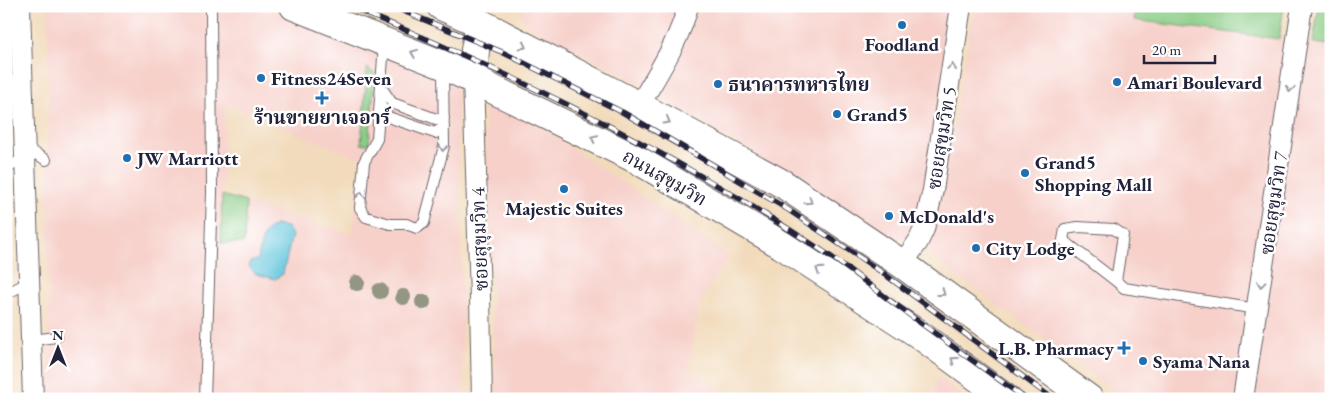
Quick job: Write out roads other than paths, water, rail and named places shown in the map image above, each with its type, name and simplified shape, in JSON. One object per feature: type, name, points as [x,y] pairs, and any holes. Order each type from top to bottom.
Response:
[{"type":"main road","name":"ถนนสุขุมวิท","points":[[294,6],[443,64],[638,160],[780,244],[917,333],[981,391],[1007,399]]},
{"type":"main road","points":[[441,6],[480,23],[783,184],[902,264],[1089,399]]},
{"type":"main road","points":[[473,78],[475,50],[480,23]]},
{"type":"street","points":[[20,6],[32,399]]},
{"type":"street","points":[[639,106],[681,30],[688,6]]},
{"type":"street","name":"ซอยสุขุมวิท 5","points":[[902,264],[918,242],[924,229],[931,200],[944,126],[961,6]]},
{"type":"street","name":"ซอยสุขุมวิท 7","points":[[1243,399],[1302,6]]},
{"type":"street","name":"ซอยสุขุมวิท 4","points":[[473,78],[482,399]]},
{"type":"lane","points":[[205,399],[212,193],[211,6]]},
{"type":"lane","points":[[384,41],[377,139],[364,162],[360,208],[366,217],[390,224],[406,224],[417,228],[424,223],[444,146],[443,64]]},
{"type":"lane","points":[[381,87],[392,102],[444,123]]},
{"type":"lane","points":[[380,104],[388,117],[435,133],[444,123]]},
{"type":"lane","points":[[6,169],[25,152],[46,160]]},
{"type":"lane","points":[[1116,282],[1123,235],[1114,229],[1078,227],[1064,229],[1063,240],[1116,282],[1124,288],[1257,309]]},
{"type":"lane","points":[[6,294],[29,282]]},
{"type":"lane","points":[[31,340],[58,336]]},
{"type":"water","points":[[275,225],[287,227],[292,235],[283,274],[275,279],[256,274],[249,267],[250,262],[258,259],[264,235]]},
{"type":"railway","points":[[348,6],[409,31],[529,86],[646,145],[703,177],[824,252],[1026,399]]},
{"type":"railway","points":[[391,6],[502,52],[624,113],[698,156],[787,209],[883,273],[1053,399]]},
{"type":"place","name":"Foodland","points":[[902,25]]},
{"type":"place","name":"Fitness24Seven","points":[[261,78]]},
{"type":"place","name":"Amari Boulevard","points":[[1117,82]]},
{"type":"place","name":"ธนาคารทหารไทย","points":[[718,84]]},
{"type":"place","name":"ร้านขายยาเจอาร์","points":[[322,98]]},
{"type":"place","name":"Grand5","points":[[837,114]]},
{"type":"place","name":"JW Marriott","points":[[127,158]]},
{"type":"place","name":"Grand5 Shopping Mall","points":[[1025,173]]},
{"type":"place","name":"Majestic Suites","points":[[564,189]]},
{"type":"place","name":"McDonald's","points":[[889,216]]},
{"type":"place","name":"City Lodge","points":[[976,248]]},
{"type":"place","name":"L.B. Pharmacy","points":[[1124,348]]},
{"type":"place","name":"Syama Nana","points":[[1143,361]]}]
